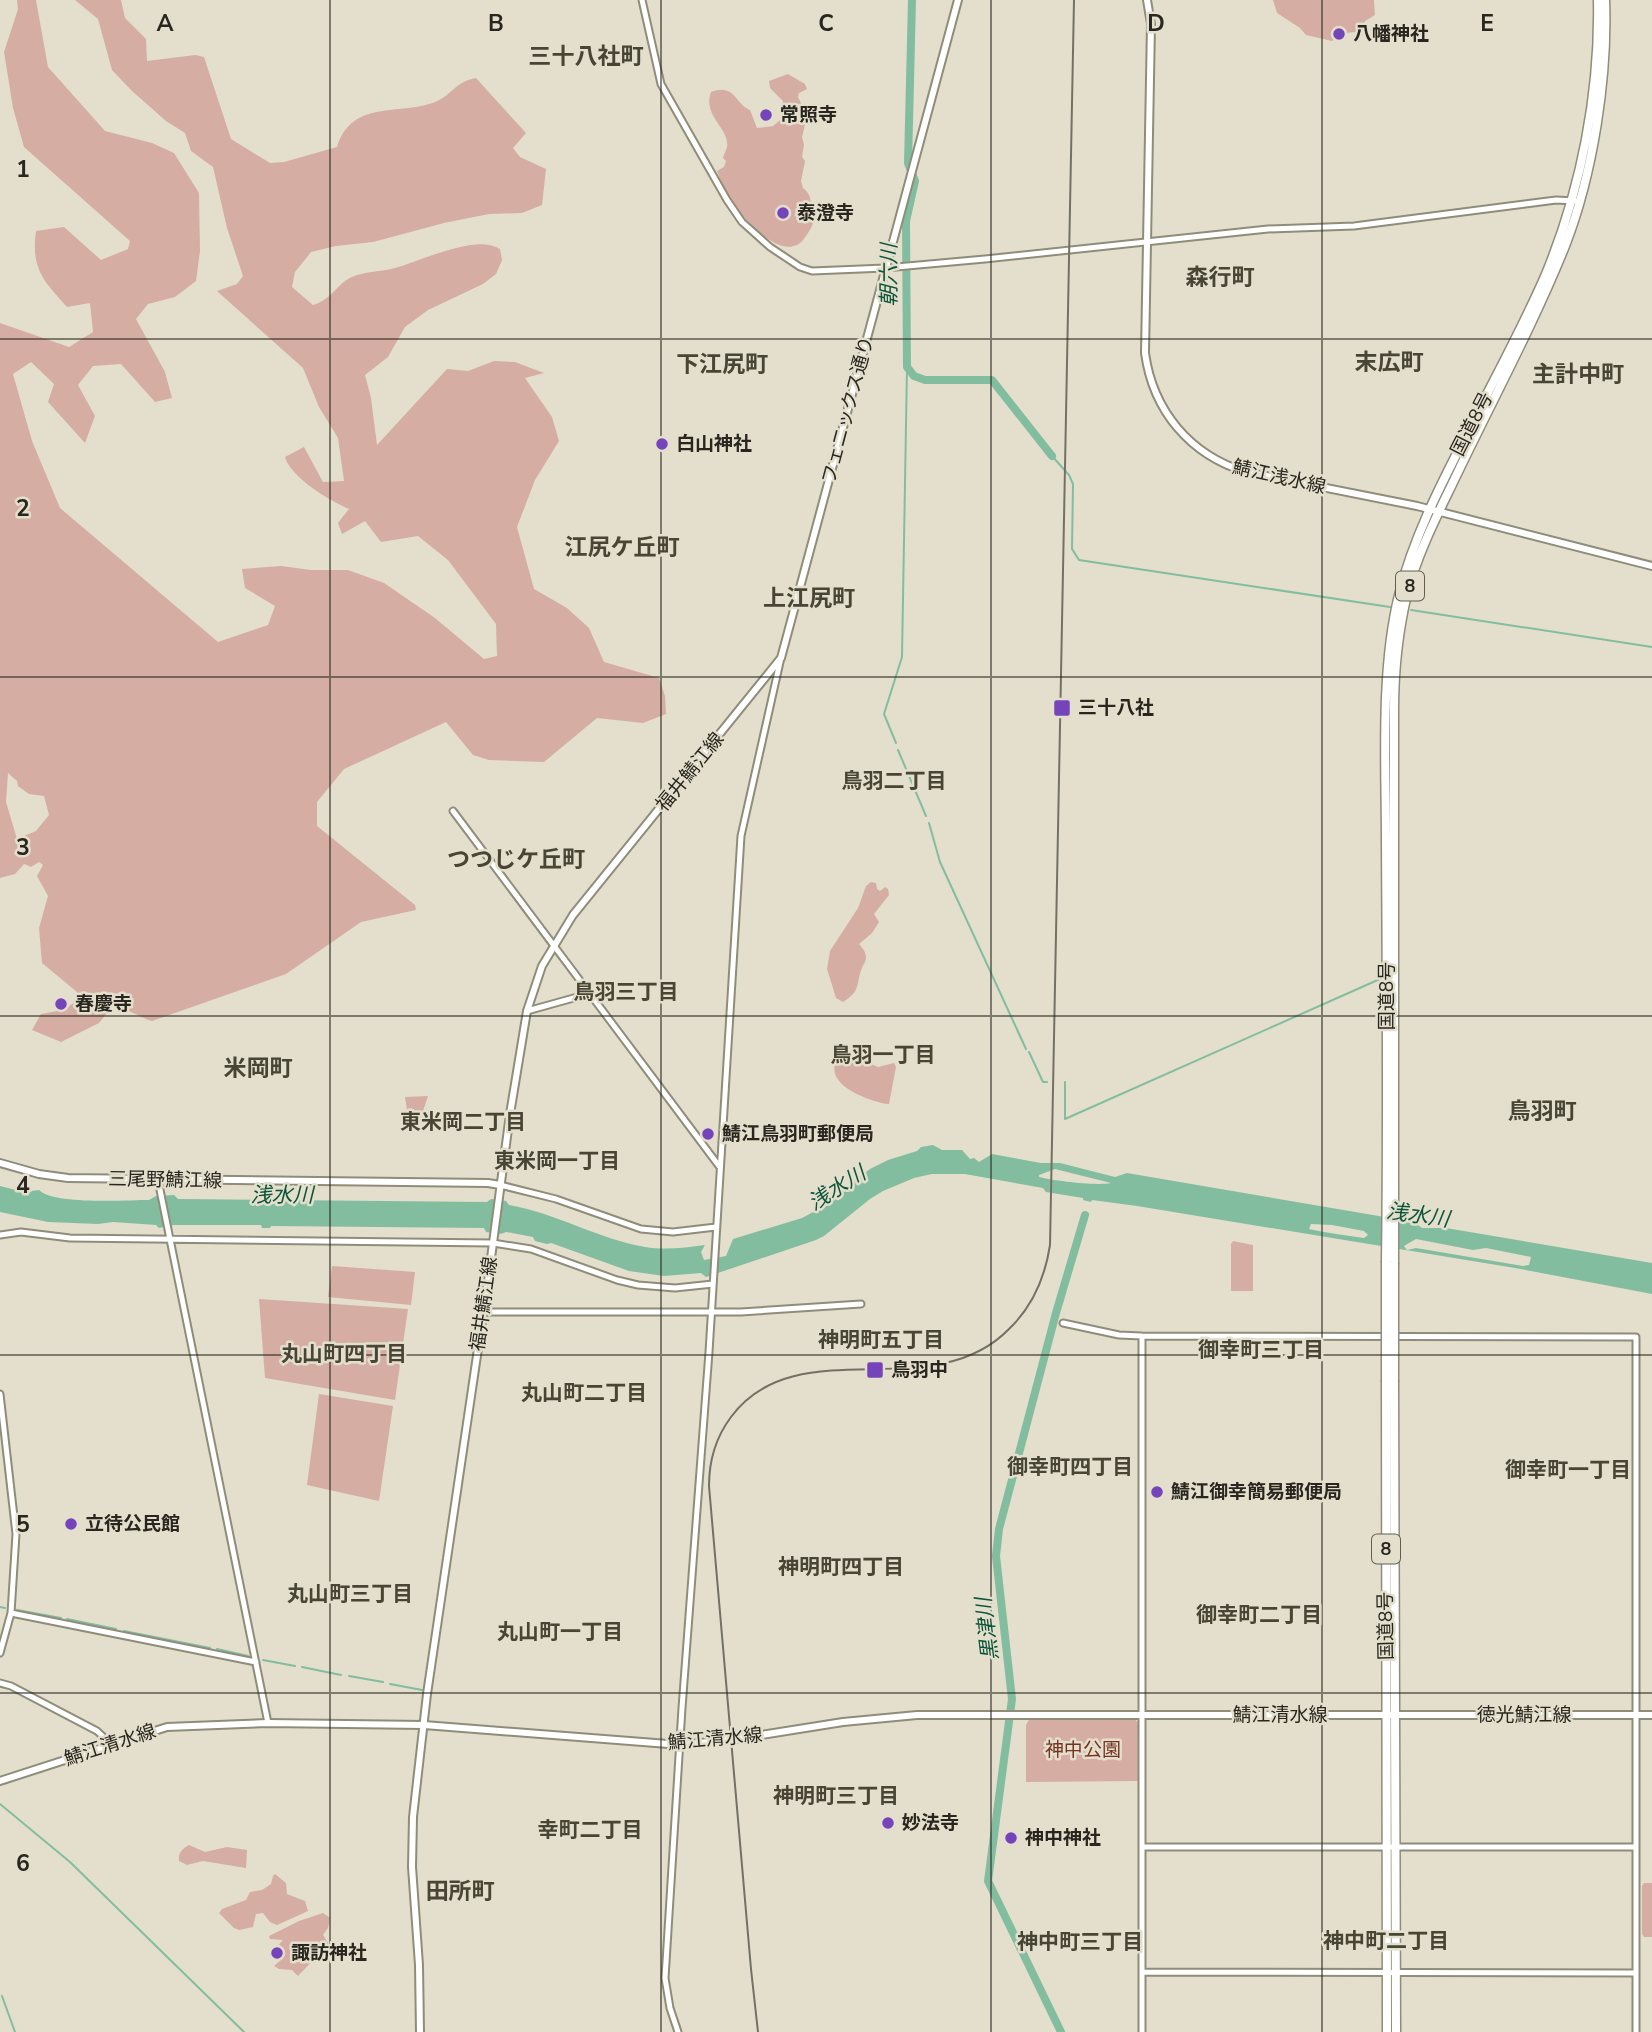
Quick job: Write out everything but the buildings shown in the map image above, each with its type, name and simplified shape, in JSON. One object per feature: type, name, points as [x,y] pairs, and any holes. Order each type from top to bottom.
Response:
[{"type":"highway","name":"国道8号","points":[[1390,1209],[1394,675],[1407,594],[1421,550],[1438,512],[1541,302],[1565,245],[1591,113],[1597,56],[1598,0]]},
{"type":"highway","name":"国道8号","points":[[1387,2032],[1391,1972],[1392,1716],[1388,677],[1399,595],[1429,509],[1541,285],[1575,201],[1590,155],[1605,54],[1605,0]]},
{"type":"highway","name":"国道8号","points":[[1391,1972],[1396,2032]]},
{"type":"main road","name":"フェニックス通り","points":[[781,658],[958,0]]},
{"type":"main road","name":"鯖江浅水線","points":[[1147,0],[1151,24],[1144,342],[1150,379],[1169,418],[1193,444],[1225,464],[1246,472],[1429,509],[1652,566]]},
{"type":"main road","name":"福井鯖江線","points":[[420,2032],[412,1828],[424,1726],[527,1011],[542,966],[573,915],[781,658]]},
{"type":"main road","name":"三尾野鯖江線","points":[[0,1163],[54,1177],[477,1183],[500,1188]]},
{"type":"main road","name":"徳光鯖江線","points":[[1392,1716],[1652,1715]]},
{"type":"main road","name":"鯖江清水線","points":[[0,1781],[167,1727],[268,1723],[424,1726],[681,1745],[900,1716],[1392,1716]]},
{"type":"street","points":[[642,0],[661,83],[727,200],[742,222],[770,247],[800,267],[829,272],[885,268],[1268,229],[1353,226],[1556,200],[1575,201]]},
{"type":"street","points":[[678,2032],[670,2008],[665,1978],[741,836],[781,658]]},
{"type":"street","points":[[453,811],[720,1167]]},
{"type":"street","points":[[527,1011],[588,994]]},
{"type":"street","points":[[158,1180],[268,1723]]},
{"type":"street","points":[[500,1188],[556,1199],[641,1229],[673,1232],[715,1229]]},
{"type":"street","points":[[0,1235],[21,1232],[70,1238],[493,1239],[638,1285],[675,1287],[713,1284]]},
{"type":"street","points":[[483,1311],[779,1310],[861,1304]]},
{"type":"street","points":[[1063,1323],[1119,1335],[1142,1336],[1636,1336],[1636,2032]]},
{"type":"street","points":[[1142,1336],[1142,2032]]},
{"type":"street","points":[[0,1394],[16,1534],[11,1613],[0,1653]]},
{"type":"street","points":[[11,1613],[256,1662]]},
{"type":"street","points":[[0,1683],[12,1686],[97,1731],[111,1744]]},
{"type":"street","points":[[1142,1847],[1635,1847]]},
{"type":"street","points":[[1142,1972],[1636,1973]]},
{"type":"green space","points":[[17,0],[36,0],[48,67],[105,131],[152,143],[174,153],[199,193],[200,251],[196,281],[175,297],[148,304],[136,319],[165,372],[172,398],[155,402],[121,364],[93,366],[78,385],[95,416],[85,443],[48,402],[54,384],[31,362],[13,374],[32,441],[60,508],[218,642],[268,625],[275,606],[245,588],[242,569],[281,566],[311,570],[348,570],[384,583],[435,618],[484,659],[497,656],[496,624],[448,560],[418,536],[381,542],[365,521],[342,534],[338,523],[349,509],[312,488],[289,465],[285,457],[304,447],[323,482],[344,481],[338,438],[319,407],[303,368],[217,291],[237,284],[243,276],[227,228],[213,167],[191,151],[185,133],[166,121],[112,70],[98,19],[75,0],[121,0],[125,18],[146,39],[147,61],[195,55],[204,57],[231,139],[270,163],[284,162],[337,147],[344,132],[365,115],[435,102],[463,82],[476,78],[526,133],[513,148],[520,157],[546,169],[542,205],[522,213],[489,214],[373,242],[311,252],[295,272],[292,287],[313,305],[320,303],[357,275],[395,268],[464,246],[490,245],[500,249],[502,260],[496,274],[483,284],[428,310],[405,327],[388,357],[365,375],[377,445],[447,369],[468,371],[494,361],[515,362],[544,373],[525,378],[552,417],[559,441],[535,480],[517,527],[534,589],[567,608],[589,628],[604,662],[659,678],[665,696],[666,714],[643,723],[597,718],[544,762],[489,760],[473,755],[446,722],[344,769],[317,802],[317,826],[415,905],[416,910],[361,922],[286,974],[152,1021],[113,1006],[99,1023],[61,1042],[32,1030],[41,1014],[63,1010],[83,997],[42,963],[39,928],[48,896],[37,876],[43,865],[39,862],[31,867],[24,864],[15,874],[0,878],[0,323],[69,347],[93,332],[90,303],[67,307],[45,281],[35,255],[36,231],[64,227],[101,260],[128,249],[130,241],[24,147],[13,108],[4,52],[18,9]],"holes":[[[8,773],[17,781],[18,786],[29,794],[44,796],[49,815],[36,831],[17,839],[6,802]]]},
{"type":"green space","points":[[1273,0],[1374,0],[1375,15],[1365,21],[1364,27],[1368,31],[1361,36],[1354,32],[1347,33],[1332,41],[1306,35],[1277,13]]},
{"type":"green space","points":[[788,74],[805,84],[807,89],[799,93],[798,97],[805,125],[802,157],[805,161],[801,181],[811,202],[810,212],[814,216],[803,240],[794,246],[783,246],[771,241],[748,222],[730,200],[717,171],[724,167],[726,161],[723,158],[727,140],[713,115],[709,100],[711,92],[730,92],[750,110],[757,128],[773,126],[780,120],[783,101],[770,88],[769,81]]},
{"type":"green space","points":[[871,882],[876,883],[880,891],[885,887],[888,889],[889,895],[874,914],[879,922],[872,933],[859,944],[866,959],[856,990],[843,1002],[836,998],[827,969],[830,951],[858,908],[866,886]]},
{"type":"green space","points":[[861,1060],[878,1067],[894,1063],[896,1067],[889,1104],[863,1097],[838,1080],[835,1064]]},
{"type":"green space","points":[[428,1096],[421,1117],[408,1116],[405,1097]]},
{"type":"green space","points":[[1233,1241],[1253,1245],[1253,1291],[1231,1291]]},
{"type":"green space","points":[[332,1266],[415,1272],[411,1305],[328,1297]]},
{"type":"green space","points":[[259,1299],[408,1309],[395,1400],[265,1378]]},
{"type":"green space","points":[[319,1394],[393,1406],[379,1501],[307,1485]]},
{"type":"green space","name":"神中公園","points":[[1133,1718],[1140,1724],[1140,1781],[1026,1782],[1026,1725],[1029,1720]]},
{"type":"green space","points":[[189,1845],[205,1852],[227,1847],[247,1850],[246,1868],[203,1861],[187,1865],[179,1861],[179,1858],[184,1848]]},
{"type":"green space","points":[[275,1874],[286,1883],[287,1894],[305,1901],[308,1911],[277,1925],[270,1922],[263,1913],[256,1914],[253,1927],[239,1930],[219,1913],[222,1909],[246,1900],[250,1892],[262,1890],[271,1884]]},
{"type":"green space","points":[[1644,1883],[1652,1883],[1652,1937],[1644,1937],[1642,1934]]},
{"type":"green space","points":[[323,1913],[330,1918],[323,1935],[330,1946],[326,1953],[317,1956],[298,1976],[292,1970],[274,1966],[283,1958],[283,1950],[277,1952],[275,1949],[283,1940],[270,1939],[269,1936]]},
{"type":"shaded area","points":[[933,1145],[942,1150],[962,1150],[970,1159],[974,1158],[979,1162],[992,1154],[1041,1163],[1060,1163],[1115,1177],[1127,1173],[1414,1222],[1422,1228],[1446,1228],[1652,1263],[1652,1294],[1515,1268],[1137,1206],[1091,1202],[1083,1198],[1046,1192],[1043,1188],[965,1174],[932,1174],[914,1178],[870,1199],[816,1240],[706,1277],[701,1273],[664,1276],[629,1271],[551,1243],[535,1241],[533,1237],[506,1232],[486,1232],[484,1228],[262,1228],[261,1225],[174,1225],[159,1228],[156,1225],[113,1222],[48,1222],[0,1212],[0,1186],[24,1192],[39,1190],[59,1198],[91,1201],[149,1200],[156,1196],[174,1195],[178,1199],[487,1202],[491,1199],[506,1201],[509,1205],[645,1247],[705,1245],[701,1252],[704,1260],[726,1256],[733,1239],[802,1218],[870,1169],[921,1147]],"holes":[[[1055,1169],[1111,1183],[1075,1183],[1039,1177]],[[1311,1224],[1332,1225],[1364,1231],[1368,1235],[1364,1238],[1309,1229]],[[1416,1239],[1531,1257],[1529,1265],[1523,1266],[1416,1248],[1407,1250],[1404,1246]]]},
{"type":"waterway","name":"朝六川","points":[[912,0],[908,163],[915,181],[906,221],[907,367],[914,376],[925,380],[992,380],[1052,456]]},
{"type":"waterway","points":[[896,743],[884,714],[902,657],[907,367]]},
{"type":"waterway","points":[[1052,456],[1069,475],[1073,484],[1072,549],[1079,560],[1390,607]]},
{"type":"waterway","points":[[1411,610],[1652,647]]},
{"type":"waterway","points":[[898,750],[926,816]]},
{"type":"waterway","points":[[929,823],[940,862],[1026,1049]]},
{"type":"waterway","points":[[1065,1082],[1065,1119],[1380,979]]},
{"type":"waterway","points":[[1029,1052],[1043,1082],[1047,1082]]},
{"type":"waterway","name":"黒津川","points":[[1061,2032],[988,1881],[1012,1699],[996,1556],[999,1529],[1085,1215]]},
{"type":"waterway","points":[[0,1607],[5,1608]]},
{"type":"waterway","points":[[17,1610],[61,1618]]},
{"type":"waterway","points":[[67,1619],[116,1629]]},
{"type":"waterway","points":[[124,1631],[210,1648]]},
{"type":"waterway","points":[[217,1649],[248,1656]]},
{"type":"waterway","points":[[263,1660],[295,1666]]},
{"type":"waterway","points":[[302,1667],[341,1675]]},
{"type":"waterway","points":[[349,1676],[383,1682]]},
{"type":"waterway","points":[[390,1684],[422,1690]]},
{"type":"waterway","points":[[0,1804],[70,1862],[244,2032]]},
{"type":"waterway","points":[[2,1996],[15,2032]]},
{"type":"tram line","points":[[758,2032],[709,1486],[710,1467],[717,1441],[731,1417],[759,1391],[791,1377],[828,1371],[942,1364],[978,1352],[1009,1329],[1025,1311],[1041,1280],[1050,1245],[1074,0]]},
{"type":"place","name":"八幡神社","points":[[1339,34]]},
{"type":"place","name":"常照寺","points":[[766,115]]},
{"type":"place","name":"泰澄寺","points":[[783,213]]},
{"type":"place","name":"白山神社","points":[[662,444]]},
{"type":"place","name":"三十八社","points":[[1062,708]]},
{"type":"place","name":"春慶寺","points":[[61,1004]]},
{"type":"place","name":"鯖江鳥羽町郵便局","points":[[708,1134]]},
{"type":"place","name":"鳥羽中","points":[[875,1370]]},
{"type":"place","name":"鯖江御幸簡易郵便局","points":[[1157,1492]]},
{"type":"place","name":"立待公民館","points":[[71,1524]]},
{"type":"place","name":"妙法寺","points":[[888,1823]]},
{"type":"place","name":"神中神社","points":[[1011,1838]]},
{"type":"place","name":"諏訪神社","points":[[277,1953]]},
{"type":"district","name":"三十八社町","points":[[586,56]]},
{"type":"district","name":"森行町","points":[[1220,277]]},
{"type":"district","name":"末広町","points":[[1389,362]]},
{"type":"district","name":"下江尻町","points":[[722,364]]},
{"type":"district","name":"主計中町","points":[[1578,374]]},
{"type":"district","name":"江尻ケ丘町","points":[[622,547]]},
{"type":"district","name":"上江尻町","points":[[809,598]]},
{"type":"district","name":"鳥羽二丁目","points":[[894,781]]},
{"type":"district","name":"つつじケ丘町","points":[[516,859]]},
{"type":"district","name":"鳥羽三丁目","points":[[626,992]]},
{"type":"district","name":"鳥羽一丁目","points":[[883,1055]]},
{"type":"district","name":"米岡町","points":[[258,1068]]},
{"type":"district","name":"鳥羽町","points":[[1542,1111]]},
{"type":"district","name":"東米岡二丁目","points":[[463,1122]]},
{"type":"district","name":"東米岡一丁目","points":[[557,1161]]},
{"type":"district","name":"神明町五丁目","points":[[881,1340]]},
{"type":"district","name":"御幸町三丁目","points":[[1261,1350]]},
{"type":"district","name":"丸山町四丁目","points":[[344,1354]]},
{"type":"district","name":"丸山町二丁目","points":[[584,1393]]},
{"type":"district","name":"御幸町四丁目","points":[[1070,1467]]},
{"type":"district","name":"御幸町一丁目","points":[[1568,1470]]},
{"type":"district","name":"神明町四丁目","points":[[841,1567]]},
{"type":"district","name":"丸山町三丁目","points":[[350,1594]]},
{"type":"district","name":"御幸町二丁目","points":[[1259,1615]]},
{"type":"district","name":"丸山町一丁目","points":[[560,1632]]},
{"type":"district","name":"神明町三丁目","points":[[836,1796]]},
{"type":"district","name":"幸町二丁目","points":[[590,1830]]},
{"type":"district","name":"田所町","points":[[460,1891]]},
{"type":"district","name":"神中町二丁目","points":[[1386,1941]]},
{"type":"district","name":"神中町三丁目","points":[[1080,1942]]},
{"type":"water label","name":"浅水川","points":[[837,1188]]},
{"type":"water label","name":"浅水川","points":[[282,1195]]},
{"type":"water label","name":"浅水川","points":[[1418,1215]]}]
